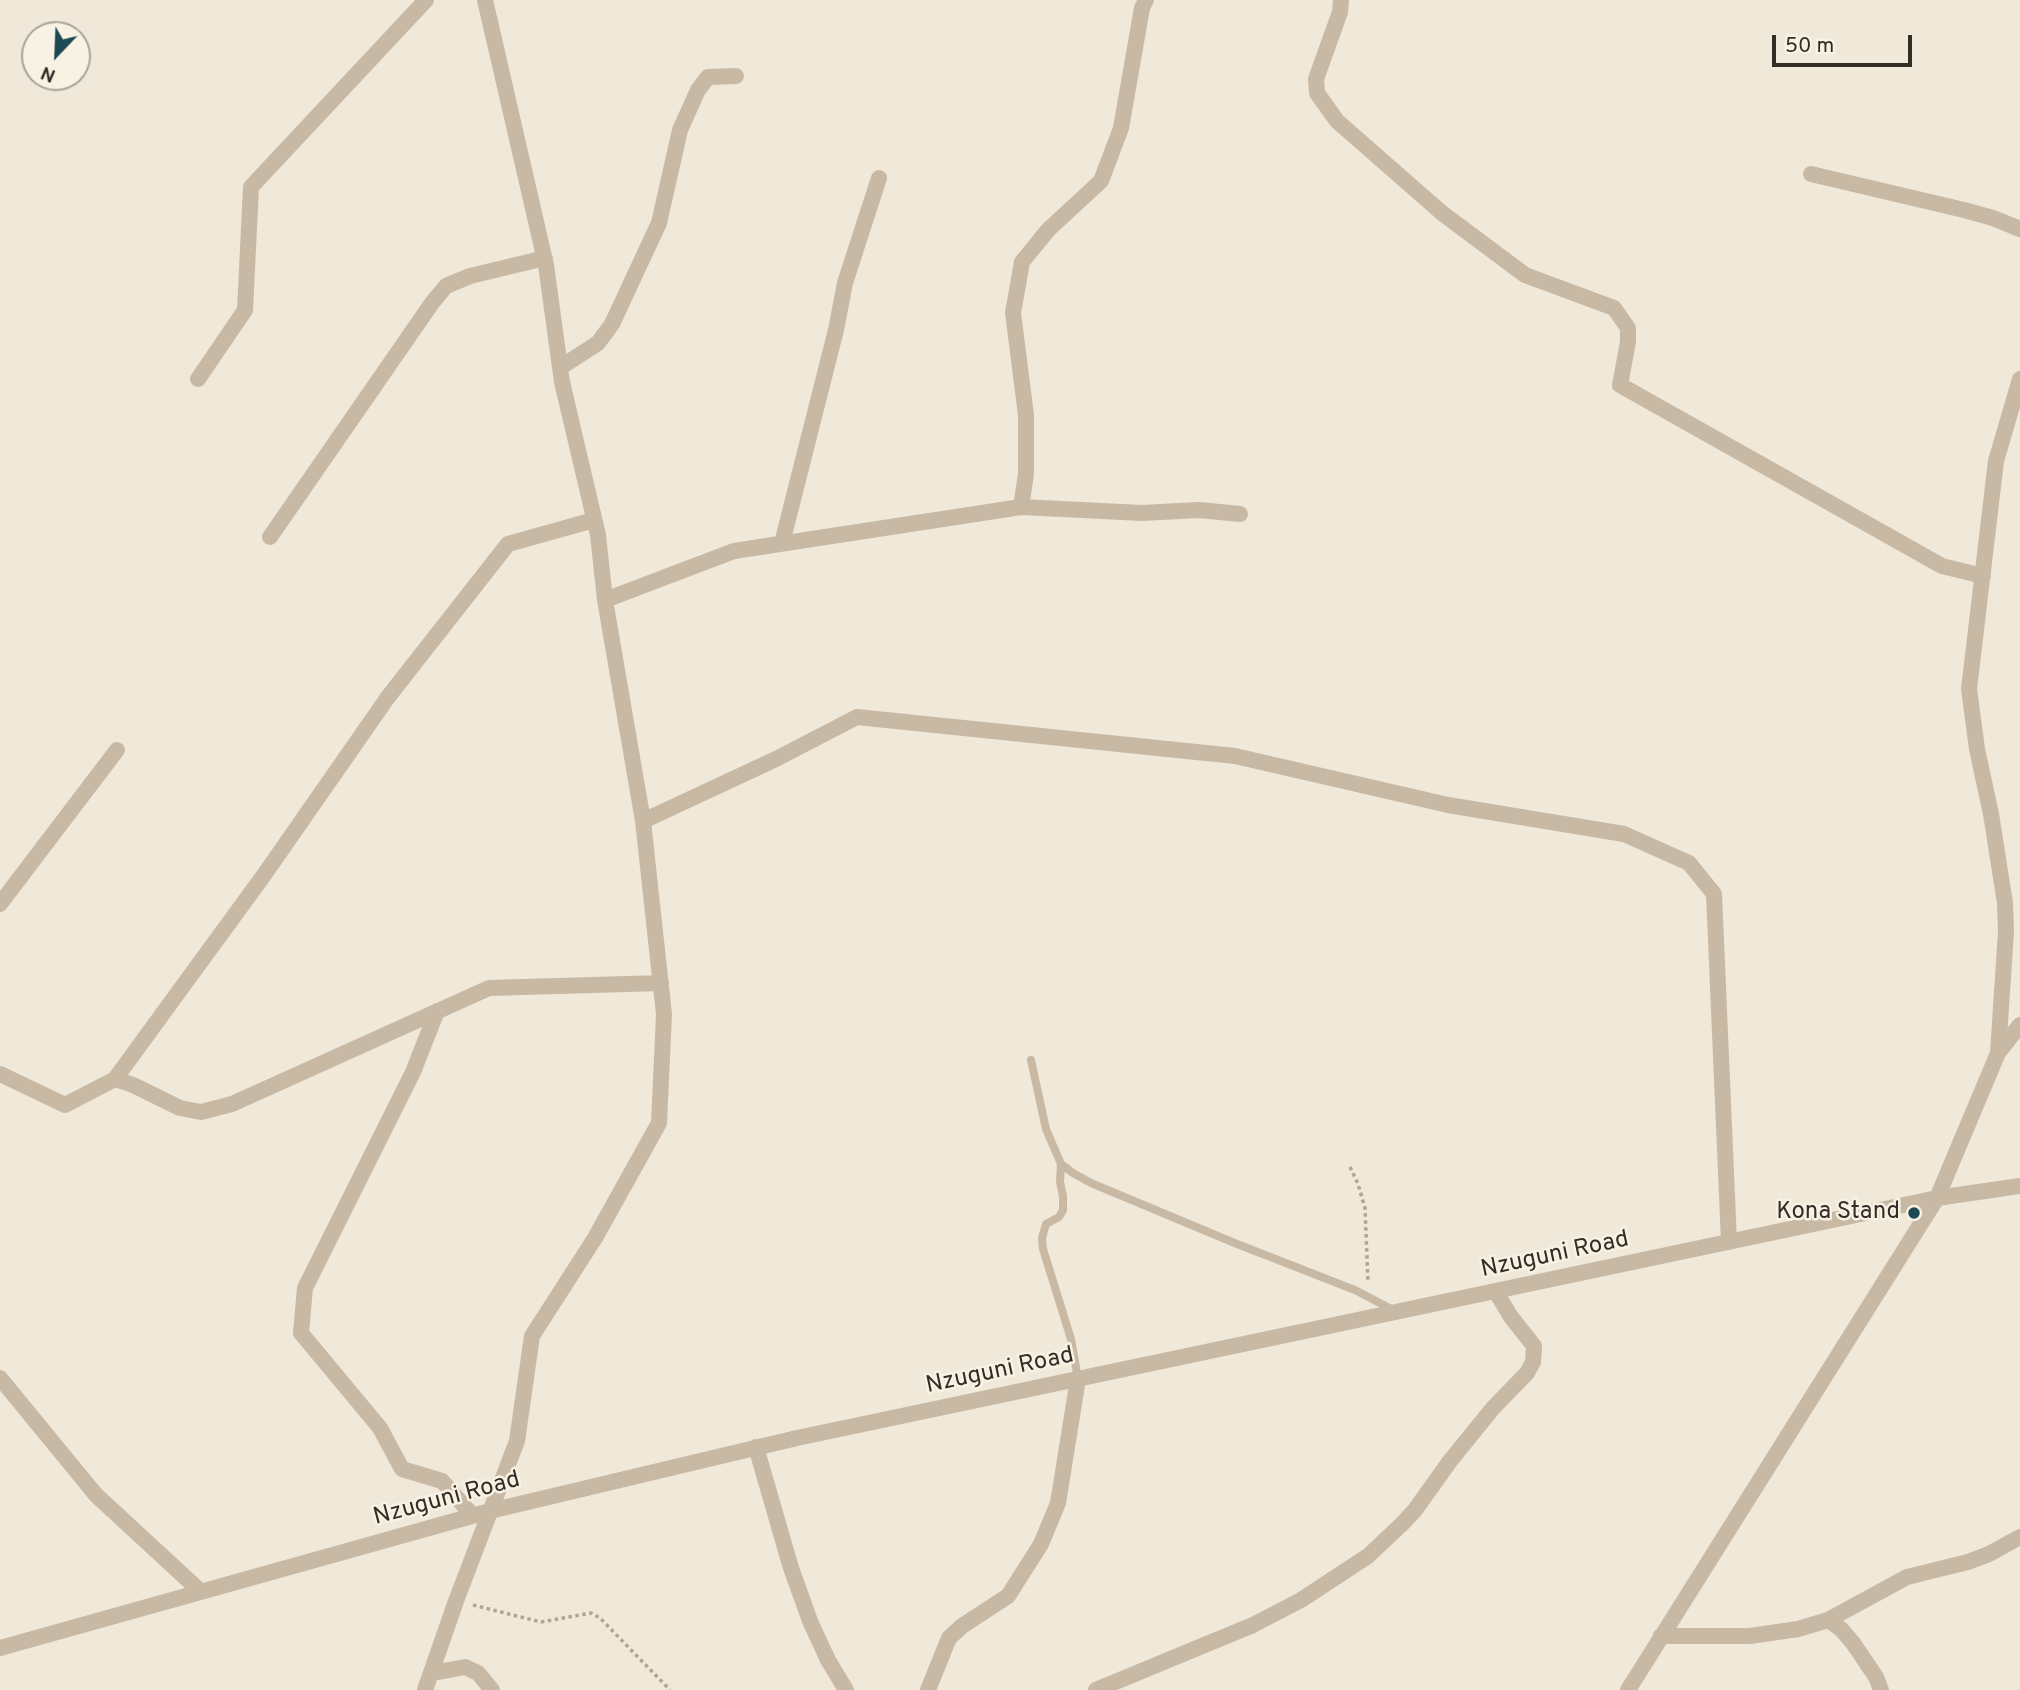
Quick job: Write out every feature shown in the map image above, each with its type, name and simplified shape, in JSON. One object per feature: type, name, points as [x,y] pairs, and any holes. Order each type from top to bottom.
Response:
[{"type":"street","points":[[198,379],[245,310],[251,187],[426,0]]},
{"type":"street","points":[[425,1690],[517,1441],[532,1336],[595,1238],[659,1123],[664,1014],[643,821],[594,520],[561,367],[545,258],[485,0]]},
{"type":"street","points":[[1021,507],[1026,474],[1026,415],[1013,313],[1021,262],[1048,230],[1101,181],[1121,128],[1142,8],[1146,0]]},
{"type":"street","points":[[1341,0],[1340,12],[1316,79],[1317,93],[1338,121],[1443,213],[1525,275],[1614,308],[1628,328],[1620,385],[1942,566],[1983,576]]},
{"type":"street","points":[[561,367],[598,343],[612,324],[659,223],[680,130],[698,90],[708,77],[736,76]]},
{"type":"street","points":[[1811,174],[1973,213],[2020,229]]},
{"type":"street","points":[[782,543],[836,330],[845,283],[879,178]]},
{"type":"street","points":[[270,537],[446,286],[470,276],[545,258]]},
{"type":"street","points":[[1998,1053],[2006,932],[2005,903],[1969,689],[1996,461],[2020,379]]},
{"type":"street","points":[[605,600],[734,551],[1021,507],[1142,513],[1199,510],[1240,514]]},
{"type":"street","points":[[0,1074],[65,1105],[115,1079],[264,875],[388,697],[508,544],[594,520]]},
{"type":"street","points":[[643,821],[857,717],[1235,756],[1448,805],[1624,834],[1689,863],[1714,894],[1729,1242]]},
{"type":"street","points":[[0,904],[117,750]]},
{"type":"street","points":[[115,1079],[180,1108],[201,1112],[232,1104],[489,988],[661,983]]},
{"type":"street","points":[[437,1011],[413,1072],[306,1288],[301,1333],[380,1428],[402,1469],[442,1481],[473,1516]]},
{"type":"street","points":[[1628,1690],[1937,1198],[1998,1053],[2020,1025]]},
{"type":"street","name":"Nzuguni Road","points":[[0,1648],[490,1511],[757,1447],[1937,1198],[2020,1186]]},
{"type":"street","points":[[1096,1690],[1253,1625],[1301,1600],[1368,1556],[1402,1524],[1415,1510],[1433,1481],[1493,1408],[1527,1373],[1533,1362],[1534,1346],[1511,1317],[1496,1292]]},
{"type":"street","points":[[0,1378],[96,1495],[200,1591]]},
{"type":"street","points":[[928,1690],[949,1638],[1007,1596],[1041,1544],[1058,1503],[1078,1379]]},
{"type":"street","points":[[757,1447],[791,1568],[810,1621],[846,1690]]},
{"type":"street","points":[[1661,1636],[1713,1638],[1798,1629],[1828,1620],[1907,1577],[1968,1562],[2020,1537]]},
{"type":"street","points":[[1828,1620],[1841,1629],[1853,1643],[1876,1677],[1881,1690]]},
{"type":"street","points":[[433,1672],[465,1667],[478,1673],[492,1690]]},
{"type":"lane","points":[[1031,1060],[1046,1129],[1061,1164],[1063,1210],[1059,1217],[1046,1224],[1043,1230],[1043,1249],[1071,1339],[1078,1379]]},
{"type":"lane","points":[[1061,1164],[1102,1188],[1398,1312]]},
{"type":"path","points":[[1350,1167],[1365,1208],[1370,1298]]},
{"type":"path","points":[[456,1601],[541,1622],[591,1613],[600,1618],[670,1690]]},
{"type":"place","name":"Kona Stand","points":[[1914,1213]]}]
